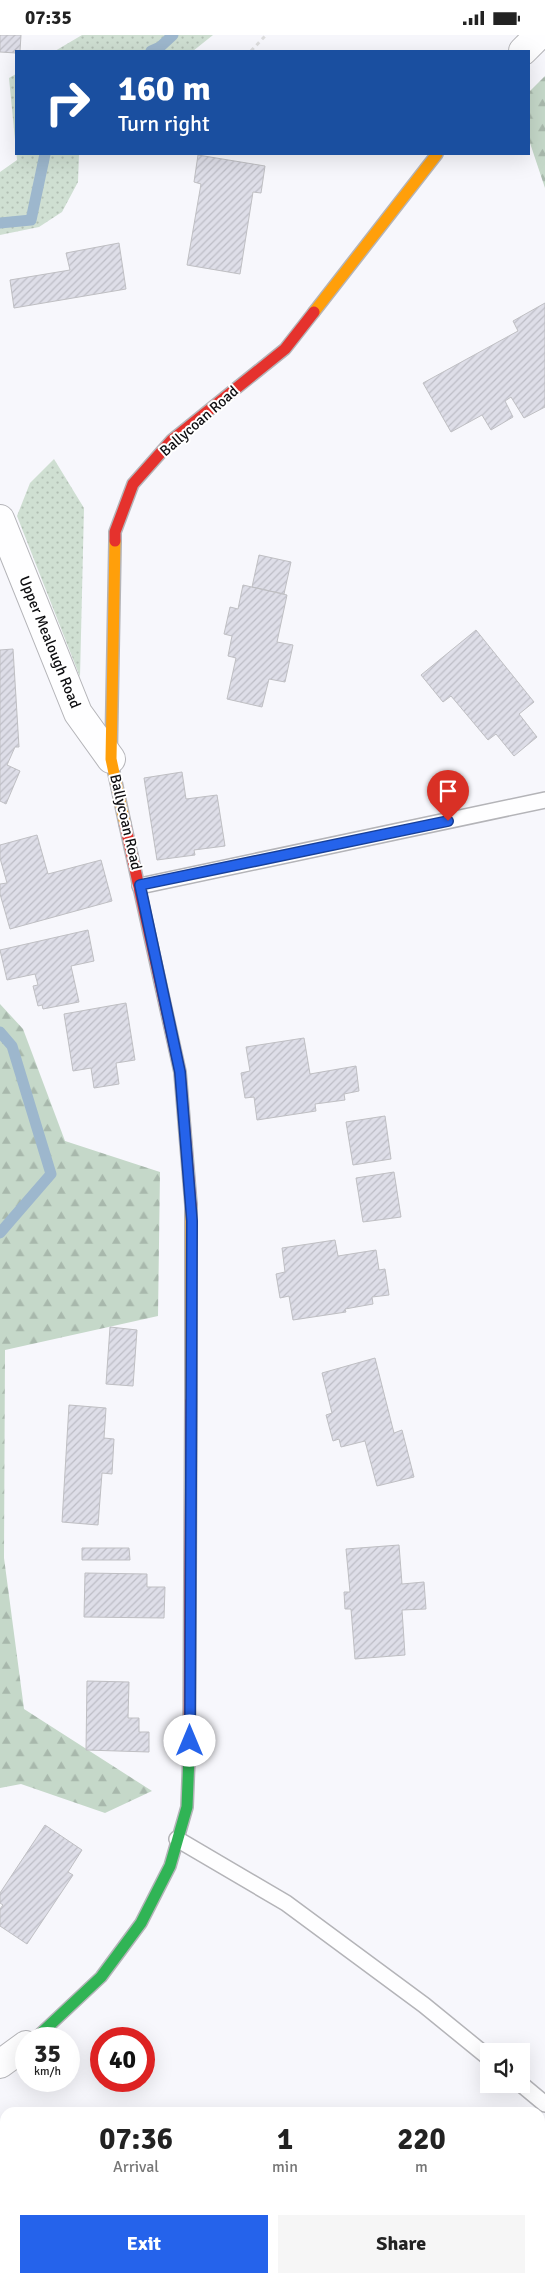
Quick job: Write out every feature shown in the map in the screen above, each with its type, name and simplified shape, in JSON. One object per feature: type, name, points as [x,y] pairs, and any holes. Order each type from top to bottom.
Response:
[{"type":"street","points":[[524,50],[539,35]]},
{"type":"street","name":"Ballycoan Road","points":[[48,2027],[101,1977],[135,1930],[170,1866],[186,1807],[190,1741],[192,1221],[180,1072],[112,759],[115,532],[133,484],[172,440],[285,349],[436,155]]},
{"type":"street","name":"Upper Mealough Road","points":[[0,519],[78,713],[112,759]]},
{"type":"street","points":[[0,2064],[15,2053]]},
{"type":"lane","points":[[140,885],[545,800]]},
{"type":"lane","points":[[178,1839],[286,1903],[424,2005],[480,2051]]},
{"type":"lane","points":[[530,2092],[545,2104]]},
{"type":"path","points":[[252,50],[266,35]]},
{"type":"green space","points":[[82,35],[213,35],[194,50],[57,50]]},
{"type":"green space","points":[[15,75],[15,140],[9,78]]},
{"type":"green space","points":[[545,76],[545,188],[530,143],[530,91]]},
{"type":"green space","points":[[16,155],[79,155],[78,182],[62,212],[39,227],[0,235],[0,172],[17,160]]},
{"type":"green space","points":[[54,459],[84,508],[80,677],[17,516],[30,483]]},
{"type":"green space","points":[[0,1004],[23,1029],[65,1141],[160,1172],[158,1316],[5,1350],[4,1558],[24,1709],[152,1791],[105,1813],[21,1784],[0,1788]]},
{"type":"building","points":[[0,35],[21,35],[20,50],[15,50],[15,53],[0,52]]},
{"type":"building","points":[[198,155],[265,166],[261,193],[253,192],[240,274],[187,265],[201,184],[194,182]]},
{"type":"building","points":[[119,243],[126,289],[14,308],[10,280],[70,270],[66,253]]},
{"type":"building","points":[[545,303],[545,407],[524,418],[511,397],[505,401],[513,417],[491,430],[482,415],[451,432],[423,383],[518,331],[513,321]]},
{"type":"building","points":[[259,555],[291,562],[284,594],[252,587]]},
{"type":"building","points":[[243,585],[287,595],[277,642],[293,645],[285,682],[269,679],[262,707],[227,699],[236,658],[228,656],[232,636],[224,634],[230,607],[238,609]]},
{"type":"building","points":[[476,630],[534,702],[519,714],[537,737],[514,756],[496,734],[488,740],[451,696],[443,702],[421,675]]},
{"type":"building","points":[[13,649],[19,747],[15,747],[7,765],[20,771],[6,804],[0,801],[0,650]]},
{"type":"building","points":[[182,772],[186,799],[217,795],[225,846],[194,850],[195,855],[157,860],[144,778]]},
{"type":"building","points":[[37,835],[48,874],[101,860],[112,901],[10,929],[0,894],[0,884],[7,883],[0,858],[0,845]]},
{"type":"building","points":[[88,930],[94,961],[71,966],[79,1002],[43,1009],[42,1005],[38,1006],[33,986],[38,985],[35,974],[7,980],[0,950]]},
{"type":"building","points":[[126,1003],[135,1060],[116,1063],[119,1084],[94,1088],[91,1068],[73,1071],[64,1014]]},
{"type":"building","points":[[304,1038],[310,1074],[356,1066],[359,1091],[344,1094],[345,1100],[315,1104],[316,1111],[257,1120],[254,1097],[245,1098],[241,1073],[250,1071],[246,1047]]},
{"type":"building","points":[[385,1116],[391,1159],[353,1165],[346,1122]]},
{"type":"building","points":[[394,1172],[401,1217],[363,1222],[356,1178]]},
{"type":"building","points":[[335,1240],[338,1256],[376,1250],[379,1270],[385,1269],[389,1295],[372,1297],[373,1304],[345,1309],[346,1312],[293,1320],[289,1296],[280,1298],[276,1274],[285,1272],[282,1248]]},
{"type":"building","points":[[110,1327],[137,1330],[133,1386],[106,1384]]},
{"type":"building","points":[[375,1358],[394,1433],[402,1430],[414,1477],[377,1486],[365,1441],[341,1447],[339,1439],[333,1441],[326,1415],[332,1413],[322,1373]]},
{"type":"building","points":[[69,1405],[106,1408],[104,1438],[114,1439],[112,1474],[102,1473],[98,1525],[62,1522]]},
{"type":"building","points":[[399,1545],[402,1584],[424,1582],[426,1609],[402,1610],[405,1655],[355,1659],[351,1609],[345,1609],[344,1592],[350,1592],[346,1549]]},
{"type":"building","points":[[82,1548],[129,1548],[130,1560],[82,1560]]},
{"type":"building","points":[[85,1573],[147,1574],[147,1587],[165,1587],[164,1618],[84,1617]]},
{"type":"building","points":[[87,1681],[129,1682],[128,1718],[139,1718],[139,1732],[149,1732],[149,1752],[86,1750]]},
{"type":"building","points":[[45,1825],[82,1850],[68,1872],[73,1875],[27,1944],[0,1926],[0,1909],[3,1905],[0,1903],[0,1893]]},
{"type":"waterway","points":[[153,50],[160,47],[173,35]]},
{"type":"waterway","points":[[0,223],[31,220],[45,155]]},
{"type":"waterway","points":[[0,1032],[12,1046],[51,1174],[0,1233]]},
{"type":"traffic: fast","points":[[48,2027],[101,1977],[141,1923],[170,1866],[187,1807],[189,1756]]},
{"type":"traffic: slow","points":[[314,312],[436,155]]},
{"type":"traffic: slow","points":[[115,541],[111,759],[125,824]]},
{"type":"traffic: slow","points":[[191,1205],[191,1401]]},
{"type":"traffic: jam","points":[[115,541],[115,532],[133,484],[172,440],[285,349],[314,312]]},
{"type":"traffic: jam","points":[[125,824],[180,1072],[191,1205]]},
{"type":"traffic: jam","points":[[189,1756],[191,1401]]},
{"type":"route","points":[[190,1741],[192,1221],[180,1072],[140,885],[448,821]]}]
